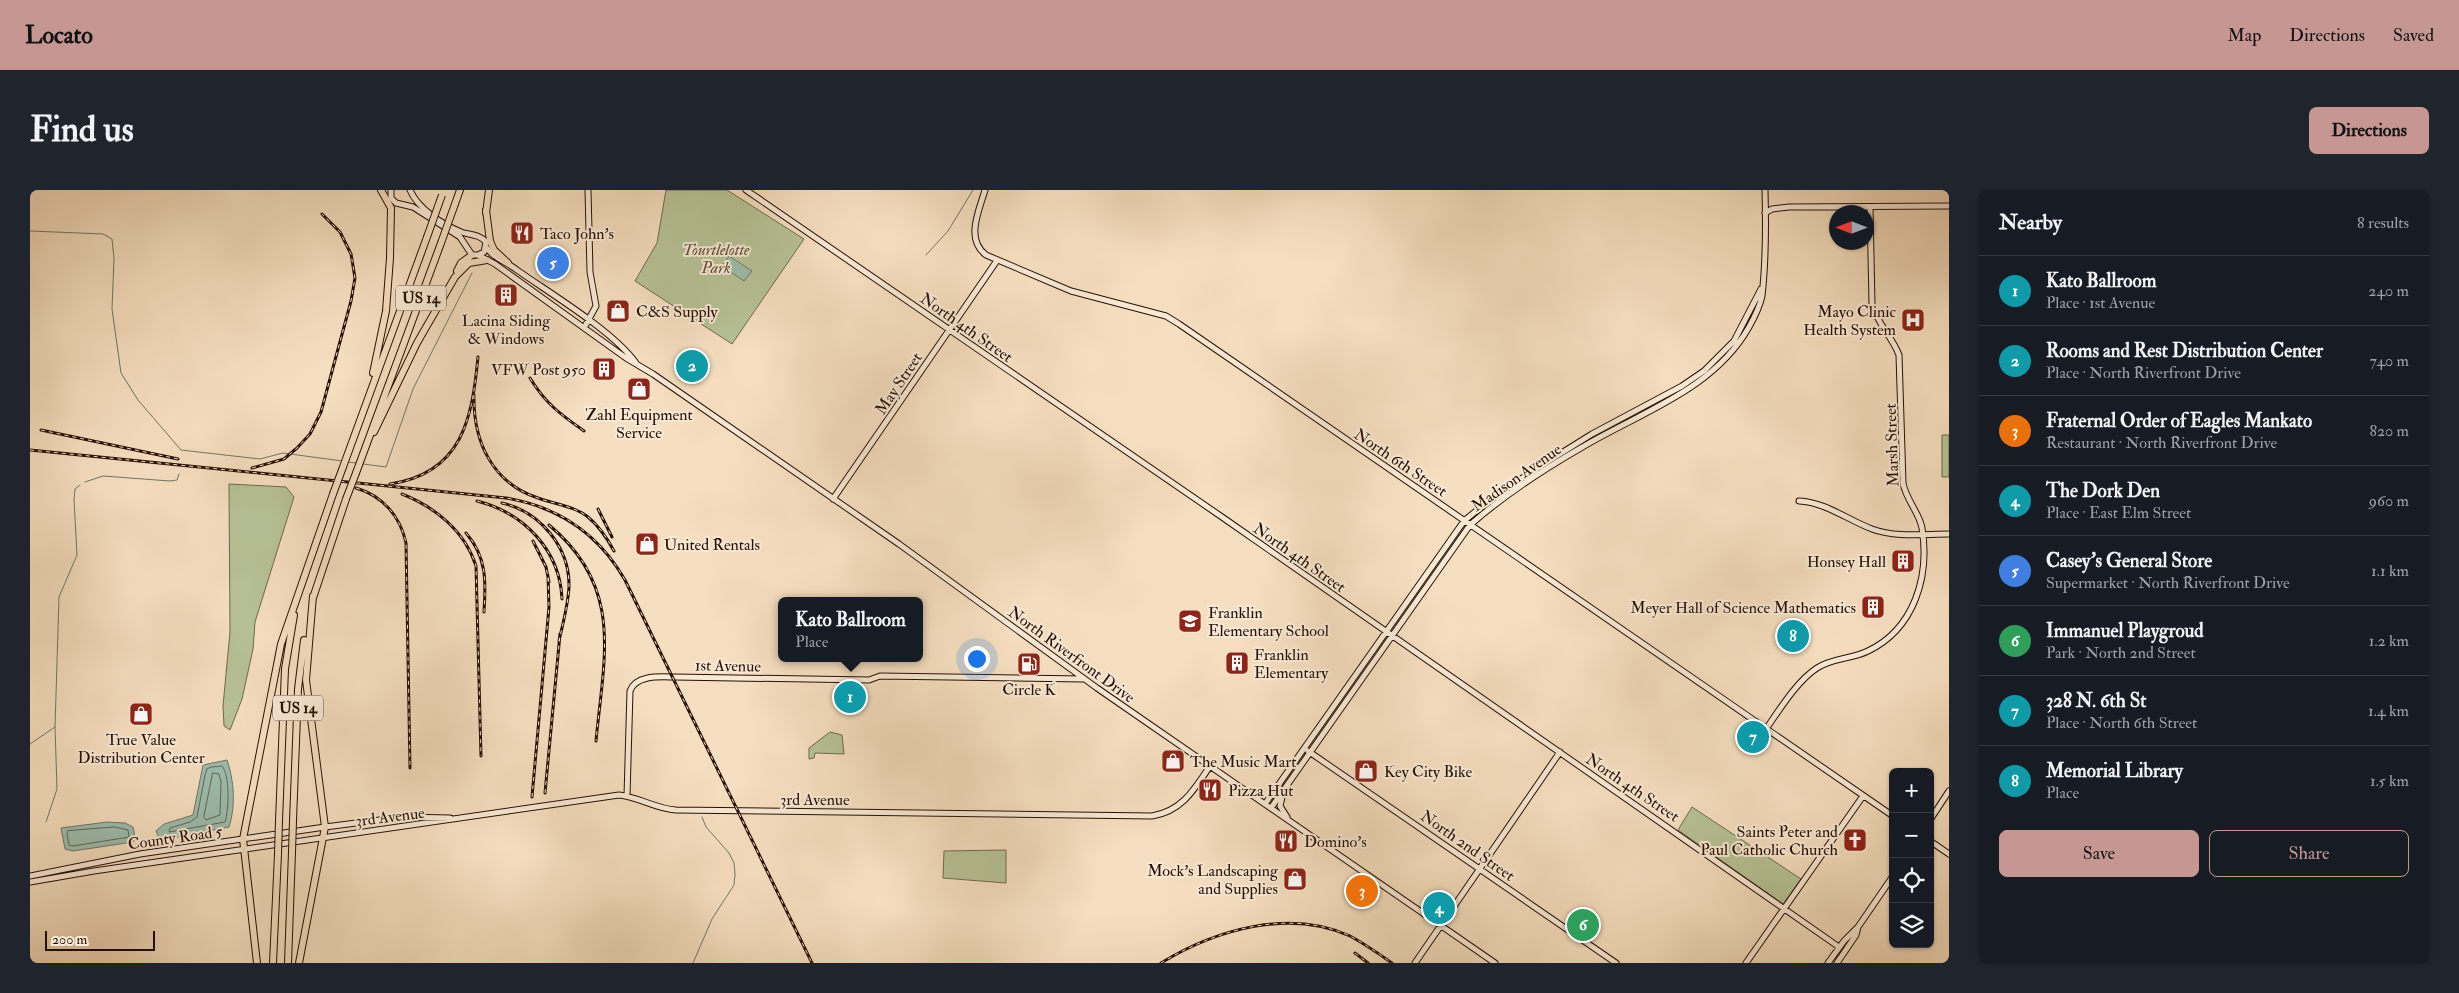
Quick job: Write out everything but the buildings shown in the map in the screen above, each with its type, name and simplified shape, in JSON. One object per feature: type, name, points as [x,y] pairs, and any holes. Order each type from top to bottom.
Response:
[{"type":"highway","points":[[360,420],[373,375],[386,311],[390,258],[390,194],[381,190]]},
{"type":"highway","name":"US 14","points":[[288,963],[298,689],[305,634],[313,596],[346,500],[460,190]]},
{"type":"highway","points":[[486,244],[486,210],[489,190]]},
{"type":"highway","name":"US 14","points":[[272,963],[286,662],[293,616],[308,563],[442,192]]},
{"type":"highway","points":[[486,210],[490,241],[494,250],[508,263]]},
{"type":"highway","points":[[366,446],[379,424],[417,343],[461,263],[475,255]]},
{"type":"highway","points":[[455,277],[469,263],[486,260]]},
{"type":"highway","points":[[257,963],[243,840],[281,644],[308,563]]},
{"type":"highway","points":[[299,963],[325,827],[306,680],[313,596]]},
{"type":"street","points":[[410,190],[415,205]]},
{"type":"street","points":[[584,328],[596,306],[590,272],[588,190]]},
{"type":"street","name":"North 4th Street","points":[[746,190],[1839,947]]},
{"type":"street","name":"North 6th Street","points":[[985,190],[974,234],[980,251],[996,262],[1071,291],[1166,316],[1239,364],[1889,813]]},
{"type":"street","name":"Madison Avenue","points":[[1271,808],[1470,525],[1516,490],[1577,450],[1685,391],[1708,376],[1734,351],[1748,329],[1759,306],[1766,258],[1765,190]]},
{"type":"street","points":[[390,194],[396,202],[415,205],[462,235],[475,255],[486,244]]},
{"type":"street","points":[[1874,207],[1949,206]]},
{"type":"street","points":[[1765,213],[1772,209],[1788,207],[1829,207]]},
{"type":"street","name":"North Riverfront Drive","points":[[462,235],[479,236],[492,254],[508,263],[589,321],[630,354],[636,363]]},
{"type":"street","name":"Marsh Street","points":[[1766,729],[1814,670],[1827,663],[1856,656],[1878,645],[1906,617],[1916,601],[1923,581],[1923,534],[1920,520],[1906,495],[1903,483],[1899,355],[1894,342],[1875,316],[1872,304],[1871,250]]},
{"type":"street","name":"North Riverfront Drive","points":[[475,255],[486,260],[833,499],[1085,679],[1495,963]]},
{"type":"street","name":"May Street","points":[[833,499],[996,262]]},
{"type":"street","name":"Madison Avenue","points":[[1265,804],[1464,521],[1499,493],[1547,462],[1592,434],[1682,386],[1704,371],[1734,341],[1761,289]]},
{"type":"street","points":[[1799,501],[1820,505],[1871,529],[1889,534],[1949,534]]},
{"type":"street","name":"1st Avenue","points":[[627,796],[630,691],[635,683],[646,679],[676,677],[870,680],[880,676],[1085,679]]},
{"type":"street","name":"North 2nd Street","points":[[1305,748],[1616,963]]},
{"type":"street","points":[[1415,963],[1560,752]]},
{"type":"street","name":"3rd Avenue","points":[[324,837],[403,825],[439,822],[606,796],[627,796],[660,808],[676,810],[1144,817],[1159,815],[1174,809],[1186,801],[1210,766]]},
{"type":"street","points":[[1285,788],[1280,804],[1290,821]]},
{"type":"street","points":[[1934,814],[1949,791]]},
{"type":"street","points":[[1746,963],[1863,796]]},
{"type":"street","name":"3rd Avenue","points":[[325,827],[403,817],[458,818]]},
{"type":"street","name":"County Road 5","points":[[30,876],[140,854],[325,827]]},
{"type":"street","name":"County Road 5","points":[[30,882],[324,837]]},
{"type":"street","points":[[1934,845],[1949,854]]},
{"type":"street","points":[[1828,963],[1839,947],[1858,927],[1889,882]]},
{"type":"street","points":[[1838,963],[1856,935],[1858,927]]},
{"type":"green space","name":"Tourtlelotte Park","points":[[666,190],[727,190],[804,239],[732,344],[635,281],[657,243]]},
{"type":"green space","points":[[1942,435],[1949,435],[1949,477],[1942,477]]},
{"type":"green space","points":[[229,484],[286,487],[294,497],[255,622],[253,649],[242,699],[230,730],[224,726],[223,706],[230,632]]},
{"type":"green space","points":[[830,732],[842,735],[844,754],[815,753],[814,758],[809,759],[809,748]]},
{"type":"green space","points":[[1692,807],[1801,879],[1783,904],[1678,830]]},
{"type":"green space","points":[[1006,850],[1006,883],[943,878],[944,851]]},
{"type":"water","points":[[729,256],[752,271],[744,281],[722,266]]},
{"type":"water","points":[[227,760],[233,793],[233,810],[229,827],[178,837],[159,838],[156,831],[164,824],[193,815],[203,765]]},
{"type":"water","points":[[107,822],[125,823],[133,827],[135,837],[133,842],[73,851],[65,849],[61,828]]},
{"type":"waterway","points":[[926,255],[948,231],[973,190]]},
{"type":"waterway","points":[[30,231],[103,234],[112,239],[114,258],[112,309],[121,373],[138,400],[181,450],[260,459],[283,453],[342,461]]},
{"type":"waterway","points":[[363,464],[386,467],[413,389],[472,273]]},
{"type":"waterway","points":[[348,462],[356,463]]},
{"type":"waterway","points":[[85,482],[103,476],[170,481],[177,480],[179,474]]},
{"type":"waterway","points":[[46,822],[57,789],[55,727],[59,597],[77,555],[74,500],[75,489],[80,485]]},
{"type":"waterway","points":[[30,744],[55,727]]},
{"type":"waterway","points":[[693,963],[712,919],[734,885],[735,874],[734,863],[729,853],[706,827],[702,817]]},
{"type":"railway","points":[[252,468],[284,459],[310,434],[321,412],[351,301],[355,278],[351,254],[340,232],[322,214]]},
{"type":"railway","points":[[390,484],[414,478],[434,468],[448,455],[459,439],[467,421],[472,401],[478,357]]},
{"type":"railway","points":[[530,378],[541,394],[554,407],[584,431]]},
{"type":"railway","points":[[474,395],[477,428],[488,458],[497,471],[508,482],[522,491],[570,508],[588,517],[603,533],[614,551]]},
{"type":"railway","points":[[41,430],[178,459]]},
{"type":"railway","points":[[30,450],[506,498],[543,508],[575,525],[602,549],[625,580],[812,963]]},
{"type":"railway","points":[[356,488],[374,496],[389,508],[399,524],[406,543],[410,768]]},
{"type":"railway","points":[[402,494],[426,506],[447,522],[464,542],[476,566],[481,756]]},
{"type":"railway","points":[[477,501],[510,514],[536,536],[547,550],[554,565],[560,581],[562,599]]},
{"type":"railway","points":[[502,503],[529,514],[541,523],[559,546],[568,573],[569,587],[559,641]]},
{"type":"railway","points":[[598,509],[612,537]]},
{"type":"railway","points":[[549,525],[573,549],[589,573],[599,598],[604,624],[604,652],[603,680],[596,741]]},
{"type":"railway","points":[[466,533],[478,551],[484,570],[484,612]]},
{"type":"railway","points":[[533,541],[546,567],[549,582]]},
{"type":"railway","points":[[532,797],[549,607],[548,576]]},
{"type":"railway","points":[[545,793],[560,634]]},
{"type":"railway","points":[[1161,963],[1182,951],[1228,933],[1278,924],[1302,924],[1327,928],[1350,936],[1392,963]]},
{"type":"railway","points":[[1355,953],[1368,963]]},
{"type":"place","name":"Taco John's","points":[[522,233]]},
{"type":"place","name":"Casey's General Store","points":[[553,263]]},
{"type":"place","name":"Lacina Siding & Windows","points":[[506,295]]},
{"type":"place","name":"C&S Supply","points":[[618,311]]},
{"type":"place","name":"Mayo Clinic Health System","points":[[1913,320]]},
{"type":"place","name":"Rooms and Rest Distribution Center","points":[[692,366]]},
{"type":"place","name":"VFW Post 950","points":[[604,369]]},
{"type":"place","name":"Zahl Equipment Service","points":[[639,389]]},
{"type":"place","name":"United Rentals","points":[[647,544]]},
{"type":"place","name":"Honsey Hall","points":[[1903,561]]},
{"type":"place","name":"Meyer Hall of Science Mathematics","points":[[1873,607]]},
{"type":"place","name":"Franklin Elementary School","points":[[1190,621]]},
{"type":"place","name":"Memorial Library","points":[[1793,636]]},
{"type":"place","name":"Franklin Elementary","points":[[1237,663]]},
{"type":"place","name":"Circle K","points":[[1029,664]]},
{"type":"place","name":"Kato Ballroom","points":[[850,697]]},
{"type":"place","name":"True Value Distribution Center","points":[[141,714]]},
{"type":"place","name":"328 N. 6th St","points":[[1753,737]]},
{"type":"place","name":"The Music Mart","points":[[1173,761]]},
{"type":"place","name":"Key City Bike","points":[[1366,771]]},
{"type":"place","name":"Pizza Hut","points":[[1210,790]]},
{"type":"place","name":"Saints Peter and Paul Catholic Church","points":[[1855,840]]},
{"type":"place","name":"Domino's","points":[[1286,841]]},
{"type":"place","name":"Mock's Landscaping and Supplies","points":[[1295,879]]},
{"type":"place","name":"Fraternal Order of Eagles Mankato","points":[[1362,891]]},
{"type":"place","name":"The Dork Den","points":[[1439,908]]},
{"type":"place","name":"Immanuel Playgroud","points":[[1583,925]]}]
